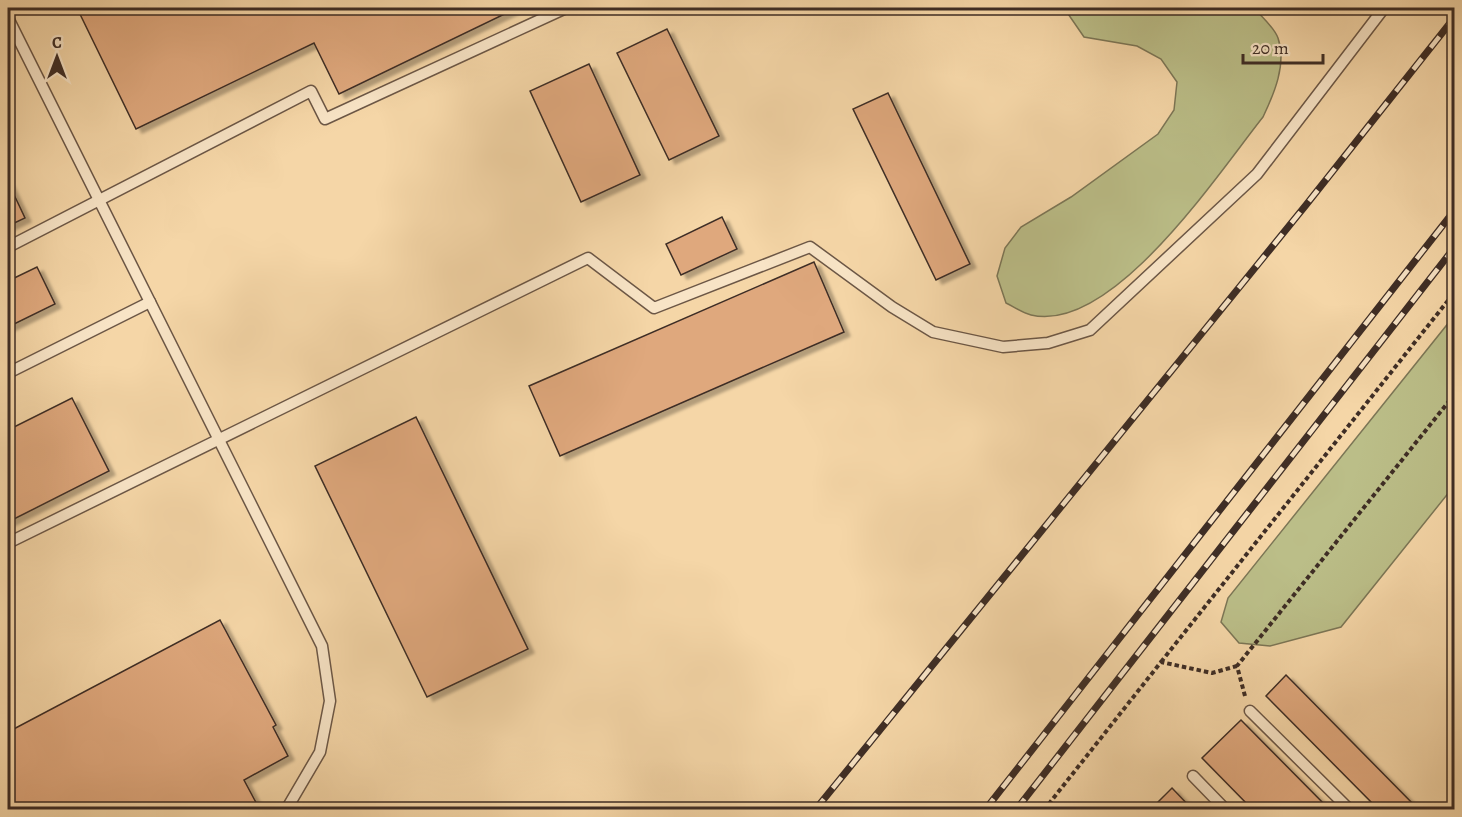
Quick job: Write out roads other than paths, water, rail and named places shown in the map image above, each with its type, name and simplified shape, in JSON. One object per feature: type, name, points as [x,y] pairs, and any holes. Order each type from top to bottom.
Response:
[{"type":"lane","points":[[8,247],[100,202],[311,91],[325,119],[566,8]]},
{"type":"lane","points":[[8,543],[588,258],[654,308],[810,247],[892,307],[933,332],[1003,347],[1048,343],[1090,330],[1257,174],[1384,8]]},
{"type":"lane","points":[[8,18],[322,646],[330,701],[320,752],[286,810]]},
{"type":"lane","points":[[8,373],[150,302]]},
{"type":"lane","points":[[1250,711],[1350,810]]},
{"type":"lane","points":[[1193,776],[1226,810]]},
{"type":"railway","points":[[815,810],[1306,205],[1454,18]]},
{"type":"railway","points":[[985,810],[1454,211]]},
{"type":"railway","points":[[1016,810],[1454,248]]}]
